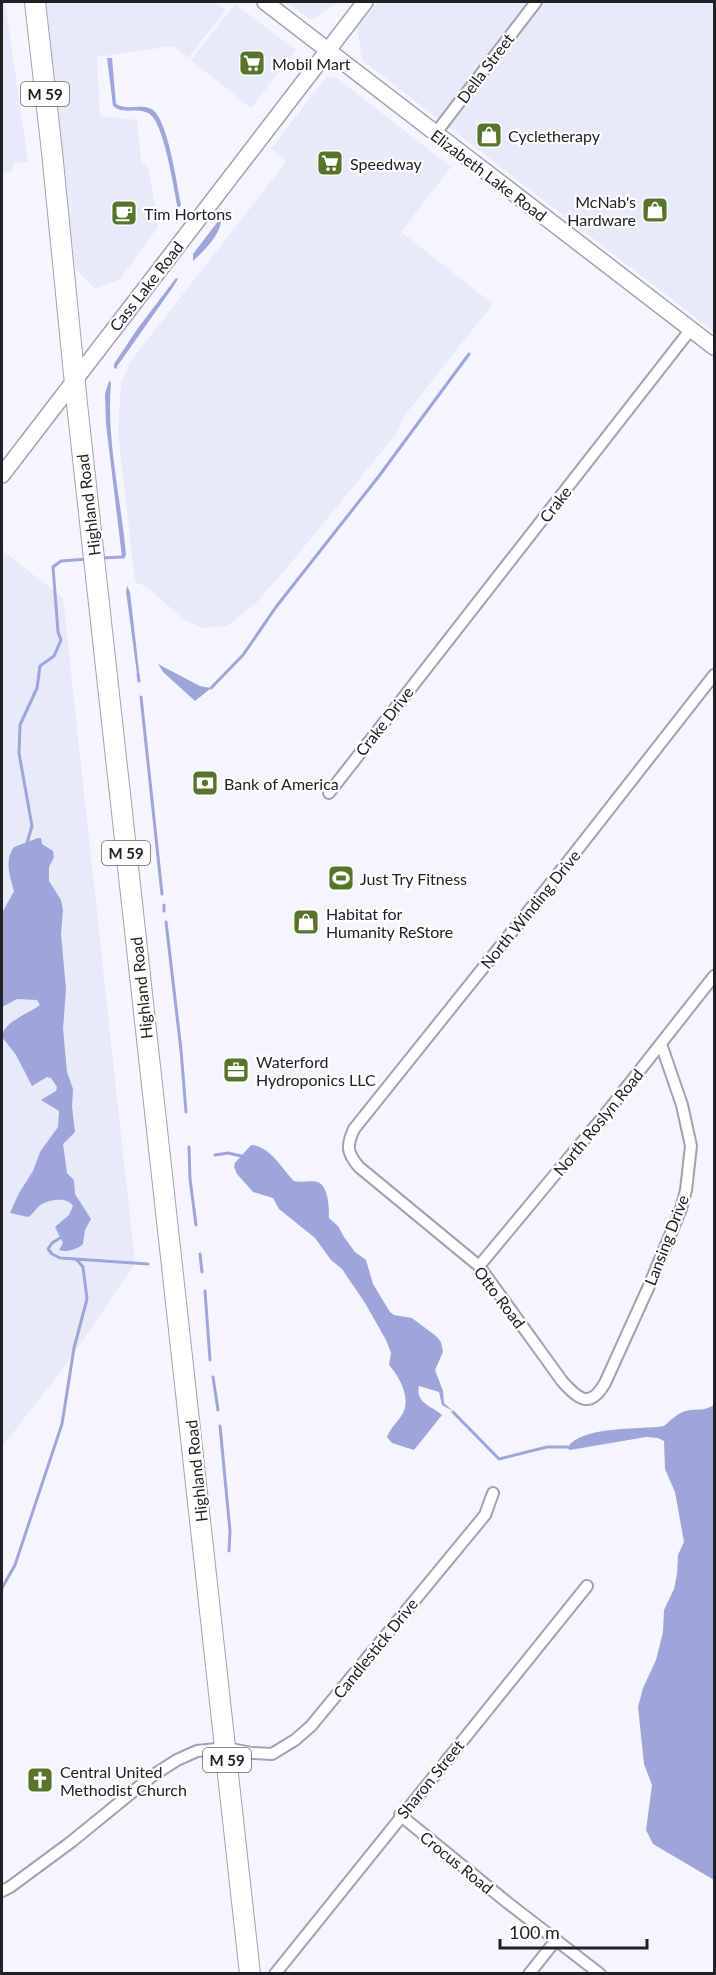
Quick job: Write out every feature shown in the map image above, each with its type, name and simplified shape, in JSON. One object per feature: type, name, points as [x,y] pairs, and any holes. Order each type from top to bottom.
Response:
[{"type":"highway","name":"Highland Road","points":[[35,2],[74,380],[250,1974]]},
{"type":"street","name":"Elizabeth Lake Road","points":[[265,2],[714,347]]},
{"type":"street","name":"Cass Lake Road","points":[[2,475],[365,2]]},
{"type":"street","name":"Della Street","points":[[435,134],[536,2]]},
{"type":"street","name":"Crake","points":[[418,678],[691,329]]},
{"type":"street","name":"North Winding Drive","points":[[348,1142],[354,1129],[714,675]]},
{"type":"street","name":"Crake Drive","points":[[329,793],[418,678]]},
{"type":"street","name":"North Roslyn Road","points":[[479,1266],[714,976]]},
{"type":"street","name":"Lansing Drive","points":[[598,1394],[621,1349],[681,1209],[686,1190],[691,1146],[682,1105],[661,1044]]},
{"type":"street","name":"Otto Road","points":[[348,1142],[351,1157],[359,1167],[479,1266],[573,1394],[588,1400],[598,1394]]},
{"type":"street","name":"Candlestick Drive","points":[[2,1892],[71,1842],[152,1776],[177,1760],[197,1751],[226,1748],[272,1754],[295,1740],[311,1726],[484,1515],[493,1493]]},
{"type":"street","name":"Sharon Street","points":[[275,1974],[400,1815],[587,1586]]},
{"type":"street","name":"Crocus Road","points":[[400,1815],[600,1974]]},
{"type":"street","points":[[529,1974],[556,1940]]},
{"type":"shaded area","points":[[2,2],[5,2],[28,162],[13,163],[12,172],[2,173]]},
{"type":"shaded area","points":[[45,2],[215,2],[226,10],[188,58],[173,46],[97,57],[100,116],[137,120],[141,161],[149,170],[158,227],[120,279],[95,289],[75,268]]},
{"type":"shaded area","points":[[287,2],[338,2],[311,20]]},
{"type":"shaded area","points":[[378,2],[714,2],[714,332],[362,60],[357,27]]},
{"type":"shaded area","points":[[235,4],[296,50],[251,108],[191,60]]},
{"type":"shaded area","points":[[326,77],[337,78],[451,167],[401,232],[493,304],[405,415],[396,434],[257,602],[227,626],[203,628],[183,619],[147,587],[135,582],[118,431],[121,384],[130,362],[286,162],[271,149]]},
{"type":"shaded area","points":[[2,550],[63,598],[135,1264],[70,1359],[2,1447]]},
{"type":"water","points":[[107,58],[112,58],[116,104],[125,107],[149,108],[158,116],[174,169],[181,205],[178,209],[168,156],[159,128],[154,118],[148,113],[121,110],[113,106]]},
{"type":"water","points":[[219,220],[220,227],[214,238],[193,261],[193,254]]},
{"type":"water","points":[[176,278],[178,279],[173,287],[116,369],[114,368],[114,364],[138,328]]},
{"type":"water","points":[[109,381],[111,382],[112,447],[126,555],[124,559],[106,424],[105,394]]},
{"type":"water","points":[[127,586],[130,592],[139,671],[137,674],[126,591]]},
{"type":"water","points":[[158,664],[200,686],[211,688],[195,701],[163,672]]},
{"type":"water","points":[[41,838],[42,844],[53,851],[54,857],[49,867],[49,881],[61,900],[63,910],[61,934],[66,989],[63,1029],[67,1072],[73,1089],[72,1107],[75,1132],[63,1144],[67,1173],[74,1180],[75,1194],[91,1219],[85,1230],[83,1244],[65,1251],[59,1250],[63,1243],[55,1227],[69,1215],[73,1206],[71,1203],[59,1200],[46,1202],[28,1217],[10,1213],[33,1171],[40,1152],[58,1127],[59,1111],[41,1100],[56,1091],[57,1087],[51,1078],[47,1077],[32,1086],[16,1055],[2,1037],[3,1032],[11,1023],[40,1005],[37,1000],[17,999],[2,1007],[2,913],[14,891],[9,857],[14,847]]},
{"type":"water","points":[[251,1145],[258,1146],[270,1154],[294,1181],[315,1181],[322,1185],[328,1198],[329,1218],[338,1226],[355,1252],[366,1260],[373,1284],[390,1312],[394,1315],[412,1318],[441,1342],[443,1352],[435,1370],[443,1391],[444,1403],[453,1411],[442,1405],[439,1392],[419,1386],[418,1392],[425,1404],[442,1415],[414,1450],[392,1443],[387,1437],[403,1413],[406,1400],[400,1381],[389,1365],[391,1353],[386,1340],[342,1269],[331,1260],[315,1238],[279,1209],[273,1198],[253,1192],[237,1174],[235,1163]]},
{"type":"water","points":[[714,1405],[714,1880],[653,1844],[646,1830],[652,1785],[644,1764],[638,1707],[643,1688],[656,1660],[663,1632],[664,1610],[674,1589],[678,1555],[684,1542],[675,1492],[665,1469],[664,1441],[646,1437],[570,1450],[567,1448],[585,1435],[612,1430],[664,1426],[682,1412]]},
{"type":"waterway","points":[[211,688],[243,655],[276,607],[379,476],[469,354]]},
{"type":"waterway","points":[[100,558],[122,557]]},
{"type":"waterway","points":[[27,843],[32,826],[19,753],[20,725],[37,688],[40,666],[54,656],[61,640],[58,632],[53,567],[61,561],[88,559]]},
{"type":"waterway","points":[[138,674],[139,681]]},
{"type":"waterway","points":[[141,697],[162,894]]},
{"type":"waterway","points":[[164,905],[164,911]]},
{"type":"waterway","points":[[166,922],[186,1112]]},
{"type":"waterway","points":[[189,1147],[190,1179],[196,1225]]},
{"type":"waterway","points":[[215,1155],[228,1153],[241,1156]]},
{"type":"waterway","points":[[60,1238],[48,1249],[60,1258],[148,1264]]},
{"type":"waterway","points":[[200,1254],[202,1272]]},
{"type":"waterway","points":[[2,1588],[15,1565],[62,1424],[74,1348],[87,1299],[83,1267],[77,1260]]},
{"type":"waterway","points":[[205,1291],[210,1360]]},
{"type":"waterway","points":[[213,1377],[218,1410]]},
{"type":"waterway","points":[[453,1412],[499,1459],[547,1447],[567,1447]]},
{"type":"waterway","points":[[220,1426],[230,1531],[229,1551]]},
{"type":"place","name":"Mobil Mart","points":[[252,63]]},
{"type":"place","name":"Cycletherapy","points":[[489,135]]},
{"type":"place","name":"Speedway","points":[[330,163]]},
{"type":"place","name":"McNab's Hardware","points":[[655,210]]},
{"type":"place","name":"Tim Hortons","points":[[124,213]]},
{"type":"place","name":"Bank of America","points":[[205,783]]},
{"type":"place","name":"Just Try Fitness","points":[[341,878]]},
{"type":"place","name":"Habitat for Humanity ReStore","points":[[306,922]]},
{"type":"place","name":"Waterford Hydroponics LLC","points":[[236,1070]]},
{"type":"place","name":"Central United Methodist Church","points":[[40,1780]]}]
